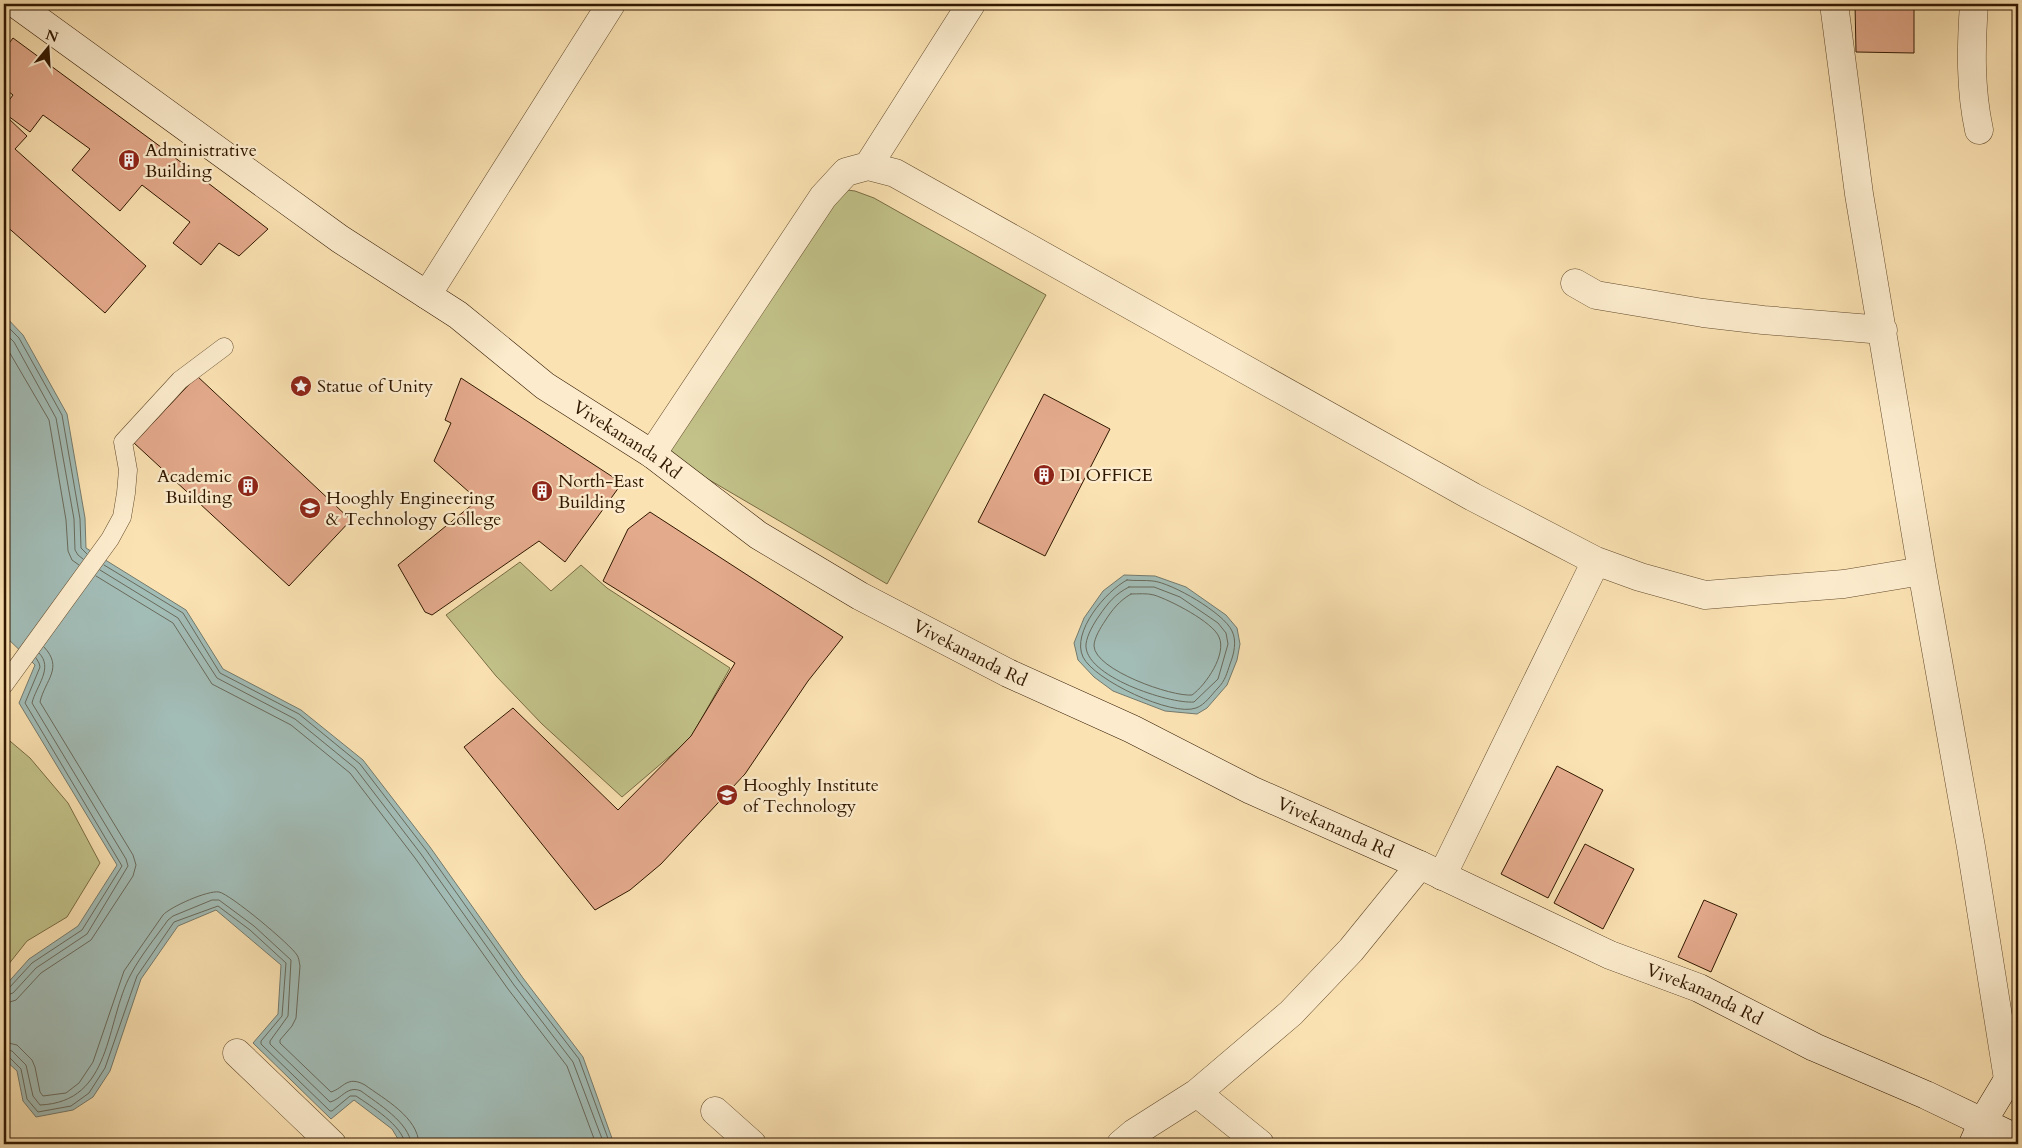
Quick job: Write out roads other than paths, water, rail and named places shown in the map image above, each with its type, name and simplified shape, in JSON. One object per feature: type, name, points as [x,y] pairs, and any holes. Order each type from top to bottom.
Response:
[{"type":"street","points":[[427,295],[611,4]]},
{"type":"street","points":[[868,166],[971,4]]},
{"type":"street","points":[[1834,4],[1858,194],[1883,330],[1922,571],[2013,1071],[1978,1133]]},
{"type":"street","points":[[1974,4],[1971,48],[1972,93],[1979,130]]},
{"type":"street","name":"Vivekananda Rd","points":[[20,5],[340,239],[458,315],[545,386],[652,454],[758,535],[860,596],[1008,673],[1132,729],[1251,790],[1432,871],[1610,955],[1699,988],[1978,1133],[2018,1139]]},
{"type":"street","points":[[652,454],[823,197],[846,172],[868,166],[895,173],[1473,497],[1596,561],[1640,577],[1705,595],[1844,584],[1922,571]]},
{"type":"street","points":[[1575,283],[1596,295],[1685,310],[1763,320],[1883,330]]},
{"type":"street","points":[[1121,1144],[1134,1133],[1197,1092],[1291,1013],[1351,950],[1432,871],[1596,561]]},
{"type":"street","points":[[237,1053],[332,1144]]},
{"type":"street","points":[[1197,1092],[1260,1144]]},
{"type":"street","points":[[715,1111],[752,1144]]},
{"type":"lane","points":[[5,684],[110,539],[122,517],[128,470],[122,442],[180,380],[224,347]]},
{"type":"water","points":[[4,315],[23,335],[67,414],[85,518],[86,548],[186,610],[223,669],[301,710],[363,760],[430,847],[523,978],[583,1057],[614,1144],[401,1144],[392,1129],[354,1100],[331,1119],[253,1043],[278,1014],[281,965],[216,910],[178,926],[141,979],[110,1071],[93,1097],[73,1110],[36,1117],[23,1101],[17,1071],[4,1059],[4,987],[29,959],[78,926],[117,865],[19,703],[35,665],[4,635]]},
{"type":"water","points":[[1124,575],[1155,576],[1186,587],[1226,615],[1237,628],[1240,644],[1237,660],[1227,685],[1207,708],[1197,714],[1165,711],[1113,691],[1094,677],[1078,660],[1074,643],[1084,618],[1103,591]]},
{"type":"place","name":"Administrative Building","points":[[129,160]]},
{"type":"place","name":"Statue of Unity","points":[[301,386]]},
{"type":"place","name":"DI OFFICE","points":[[1044,475]]},
{"type":"place","name":"Academic Building","points":[[248,486]]},
{"type":"place","name":"North-East Building","points":[[542,491]]},
{"type":"place","name":"Hooghly Engineering & Technology College","points":[[310,508]]},
{"type":"place","name":"Hooghly Institute of Technology","points":[[727,795]]}]
